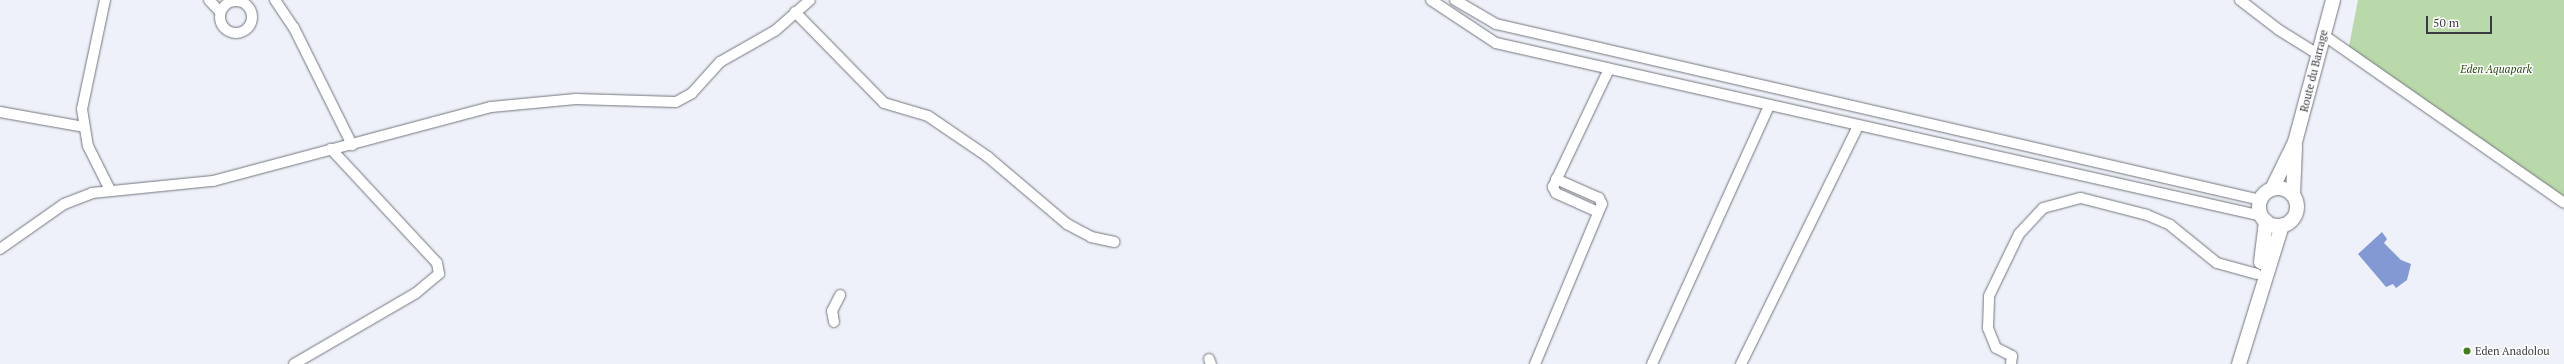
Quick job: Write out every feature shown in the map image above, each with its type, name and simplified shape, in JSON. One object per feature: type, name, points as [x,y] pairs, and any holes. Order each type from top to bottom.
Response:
[{"type":"main road","name":"Route du Barrage","points":[[2282,225],[2297,212],[2293,195],[2295,142],[2316,53],[2333,0]]},
{"type":"main road","name":"Route du Barrage","points":[[2261,200],[2272,189],[2295,142]]},
{"type":"main road","points":[[2272,189],[2284,188],[2293,195]]},
{"type":"main road","points":[[2241,358],[2241,336],[2258,274],[2264,218],[2261,200]]},
{"type":"main road","points":[[2241,358],[2282,225],[2264,218]]},
{"type":"street","points":[[105,0],[85,89],[84,127],[88,146],[110,190]]},
{"type":"street","points":[[209,0],[220,12],[223,27],[237,33],[250,24],[250,8],[257,0]]},
{"type":"street","points":[[275,0],[294,28],[352,145]]},
{"type":"street","points":[[0,250],[76,198],[110,190],[213,181],[491,107],[576,99],[676,102],[692,93],[720,62],[776,30],[810,0]]},
{"type":"street","points":[[1431,0],[1496,43],[2264,218]]},
{"type":"street","points":[[1455,0],[1496,24],[2261,200]]},
{"type":"street","points":[[2240,0],[2279,30],[2316,53]]},
{"type":"street","points":[[220,12],[231,1],[238,1],[250,8]]},
{"type":"street","points":[[795,12],[884,103],[928,116],[988,157],[1067,224],[1091,237],[1114,242]]},
{"type":"street","points":[[2322,34],[2564,203]]},
{"type":"street","points":[[1535,364],[1598,212],[1556,193],[1553,187],[1609,69]]},
{"type":"street","points":[[1652,364],[1769,106]]},
{"type":"street","points":[[0,112],[84,127]]},
{"type":"street","points":[[1741,364],[1858,126]]},
{"type":"street","points":[[294,364],[416,293],[439,274],[437,263],[331,149]]},
{"type":"street","points":[[2011,364],[2012,356],[1996,348],[1988,328],[1988,296],[2019,234],[2043,208],[2081,198],[2147,215],[2170,225],[2216,263],[2258,274]]},
{"type":"street","points":[[834,322],[832,311],[840,295]]},
{"type":"green space","name":"Eden Aquapark","points":[[2358,0],[2564,0],[2564,197],[2348,51]]},
{"type":"water","points":[[2382,232],[2387,239],[2384,243],[2401,260],[2411,264],[2407,280],[2396,288],[2393,284],[2386,287],[2358,254]]},
{"type":"place","name":"Eden Anadolou","points":[[2467,351]]}]
